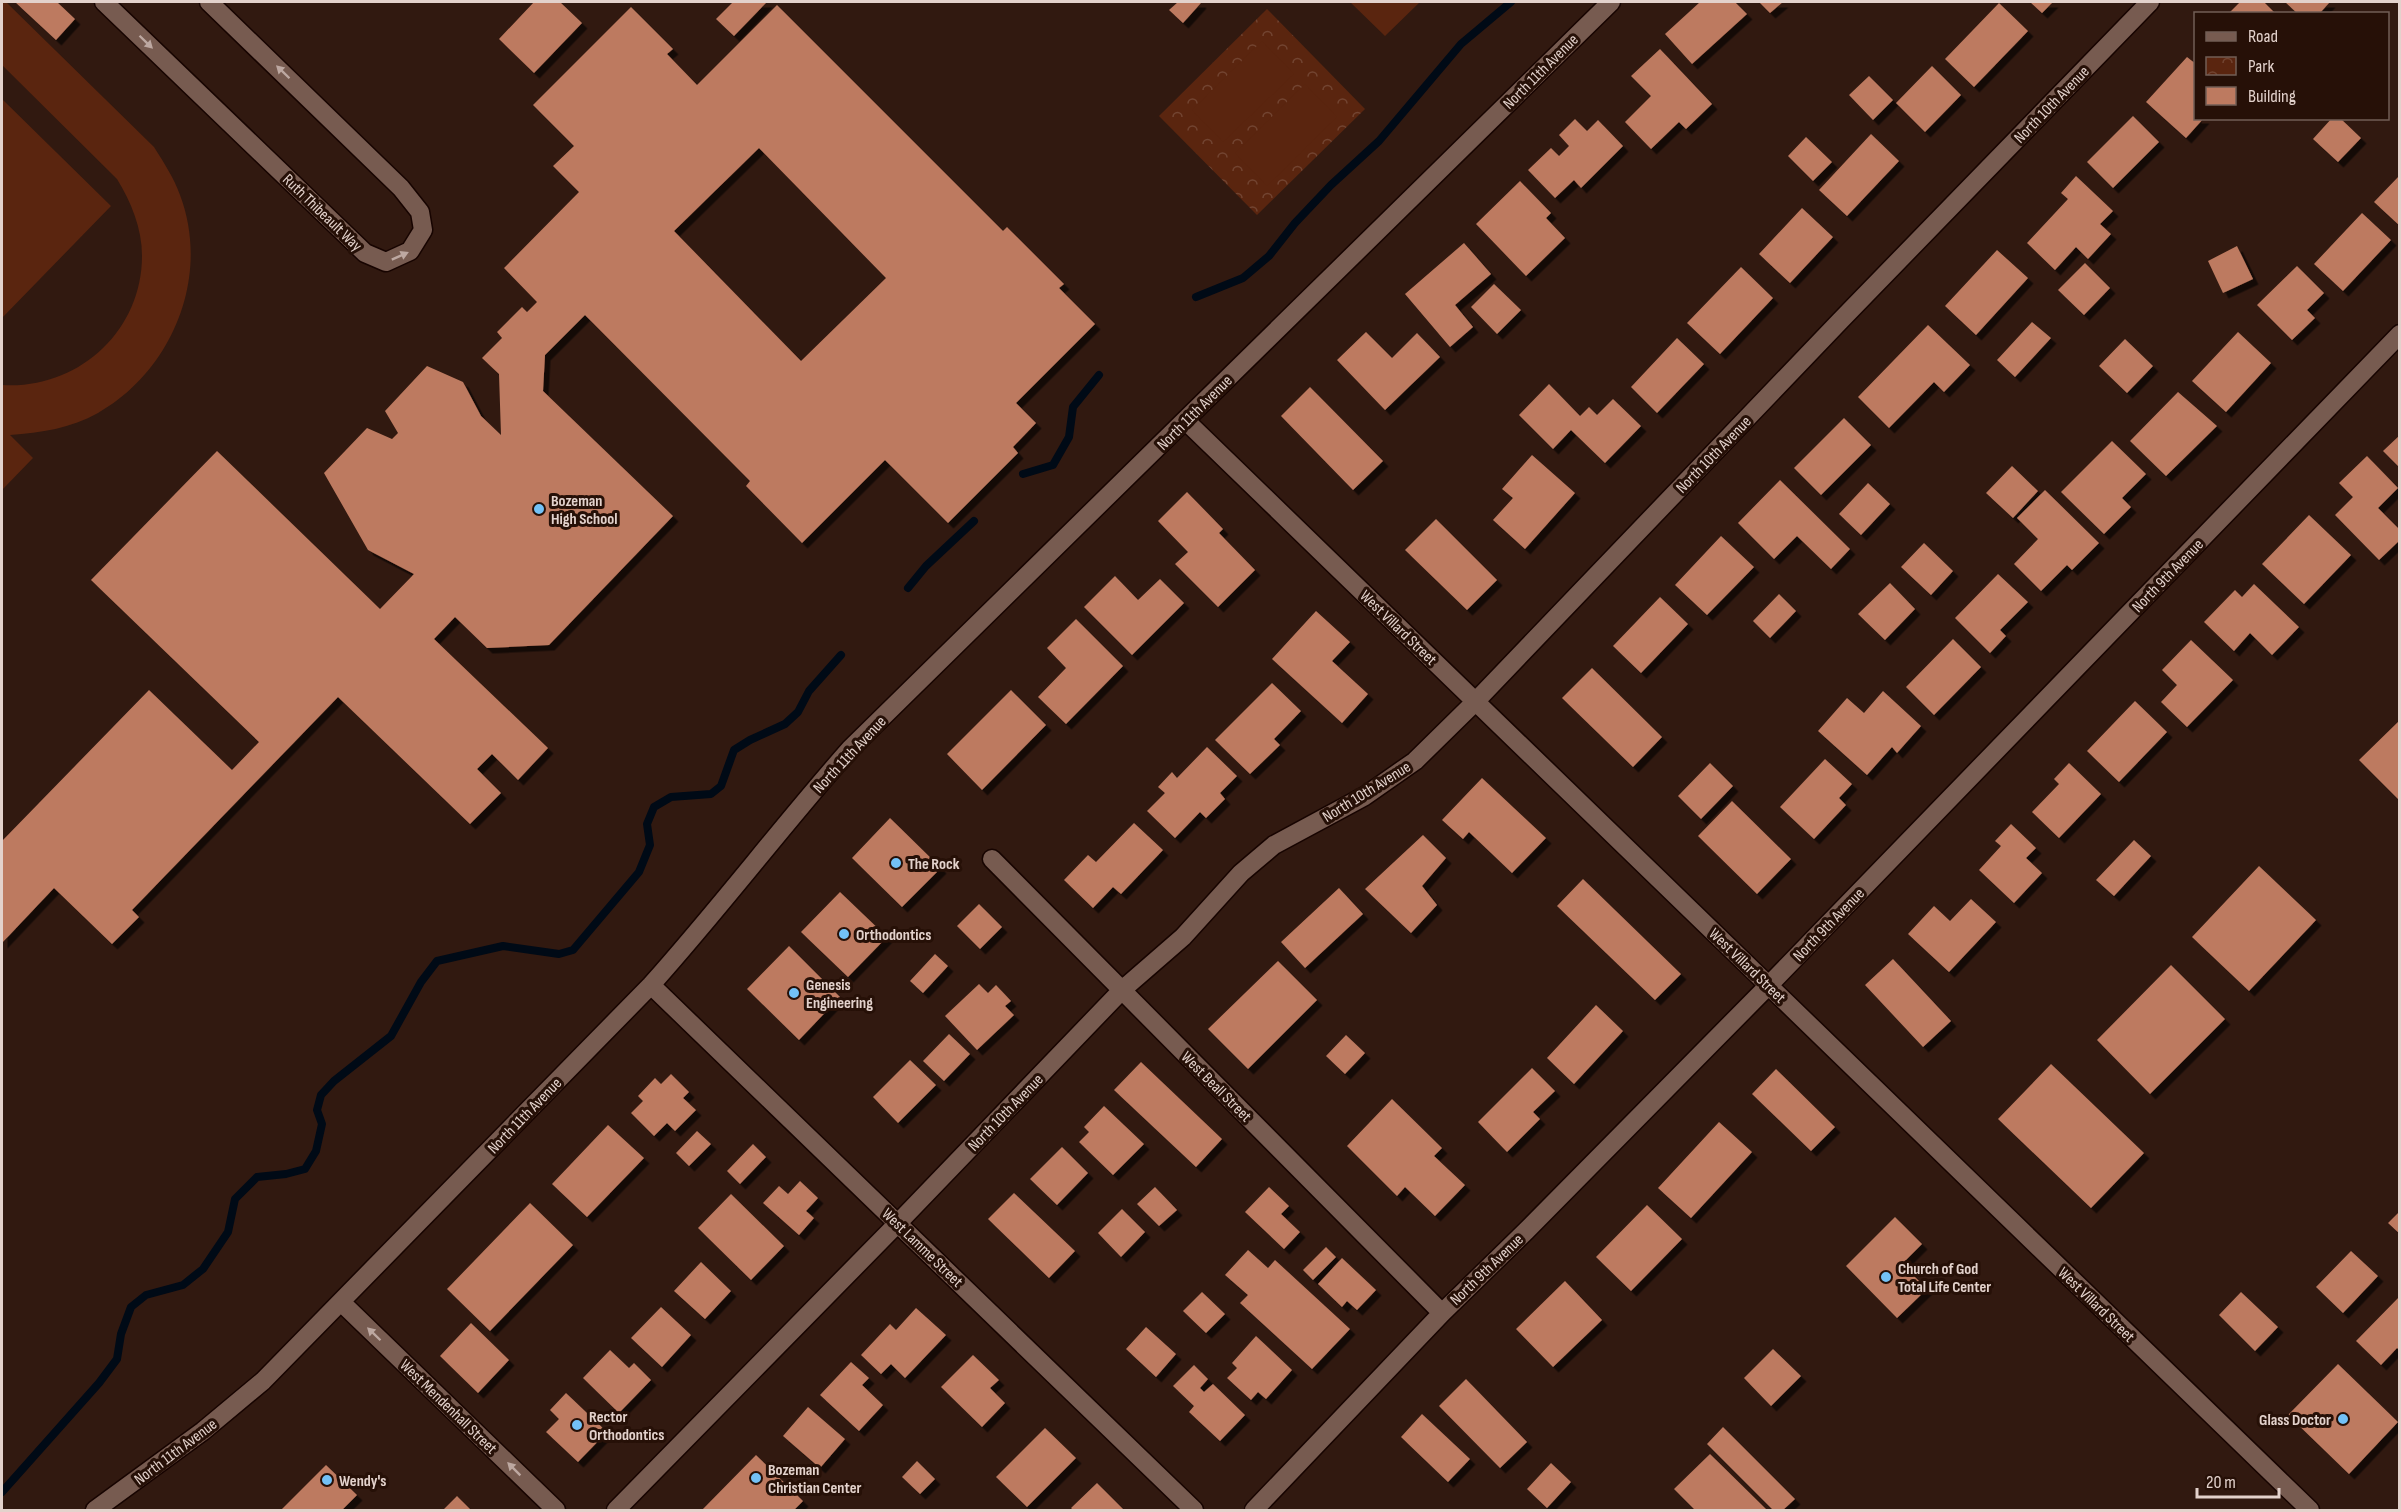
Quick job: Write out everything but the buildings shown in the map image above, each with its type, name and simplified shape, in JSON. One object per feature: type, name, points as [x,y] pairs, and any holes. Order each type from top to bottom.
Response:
[{"type":"street","name":"Ruth Thibeault Way","points":[[104,2],[365,253],[386,262],[410,251],[423,230],[420,212],[401,188],[209,2]]},
{"type":"street","name":"North 11th Avenue","points":[[95,1510],[203,1431],[263,1381],[651,985],[695,936],[785,824],[850,749],[1611,2]]},
{"type":"street","name":"North 10th Avenue","points":[[616,1510],[898,1223],[1122,990],[1183,937],[1241,873],[1274,845],[1365,796],[1415,761],[1475,702],[2150,2]]},
{"type":"street","name":"North 9th Avenue","points":[[1254,1510],[1442,1313],[1535,1222],[1768,985],[2400,334]]},
{"type":"street","name":"West Villard Street","points":[[1186,421],[2310,1510]]},
{"type":"street","name":"West Beall Street","points":[[992,859],[1442,1313]]},
{"type":"street","name":"West Lamme Street","points":[[651,985],[1194,1510]]},
{"type":"street","name":"West Mendenhall Street","points":[[340,1302],[555,1510]]},
{"type":"green space","points":[[2,2],[6,2],[154,147],[180,195],[188,226],[191,258],[187,289],[178,319],[165,347],[146,373],[124,395],[88,418],[56,429],[10,435],[33,458],[2,490],[2,385],[30,384],[56,378],[79,366],[100,351],[117,332],[131,309],[139,284],[142,246],[135,216],[117,179],[2,65]]},
{"type":"green space","points":[[1350,2],[1420,2],[1385,36]]},
{"type":"green space","points":[[1267,9],[1365,109],[1257,215],[1159,116]]},
{"type":"green space","points":[[1262,41],[1294,74],[1223,142],[1192,110]]},
{"type":"green space","points":[[1305,84],[1337,117],[1267,186],[1235,153]]},
{"type":"green space","points":[[2,99],[111,206],[2,318]]},
{"type":"waterway","points":[[1196,297],[1243,278],[1269,256],[1295,223],[1331,185],[1379,141],[1461,44],[1511,2]]},
{"type":"waterway","points":[[1023,474],[1053,465],[1069,437],[1073,407],[1099,375]]},
{"type":"waterway","points":[[908,588],[926,566],[974,521]]},
{"type":"waterway","points":[[2,1492],[99,1383],[117,1359],[121,1334],[131,1307],[146,1295],[183,1285],[203,1269],[228,1232],[235,1199],[257,1177],[286,1174],[305,1169],[316,1151],[322,1124],[317,1110],[321,1095],[334,1081],[391,1036],[421,982],[437,961],[503,946],[559,954],[573,950],[639,872],[650,845],[647,824],[654,807],[671,797],[711,794],[721,786],[734,750],[785,724],[798,712],[809,691],[841,655]]},
{"type":"place","name":"Bozeman High School","points":[[539,509]]},
{"type":"place","name":"The Rock","points":[[896,863]]},
{"type":"place","name":"Orthodontics","points":[[844,934]]},
{"type":"place","name":"Genesis Engineering","points":[[794,993]]},
{"type":"place","name":"Church of God Total Life Center","points":[[1886,1277]]},
{"type":"place","name":"Glass Doctor","points":[[2343,1419]]},
{"type":"place","name":"Rector Orthodontics","points":[[577,1425]]},
{"type":"place","name":"Bozeman Christian Center","points":[[756,1478]]},
{"type":"place","name":"Wendy's","points":[[327,1480]]}]
